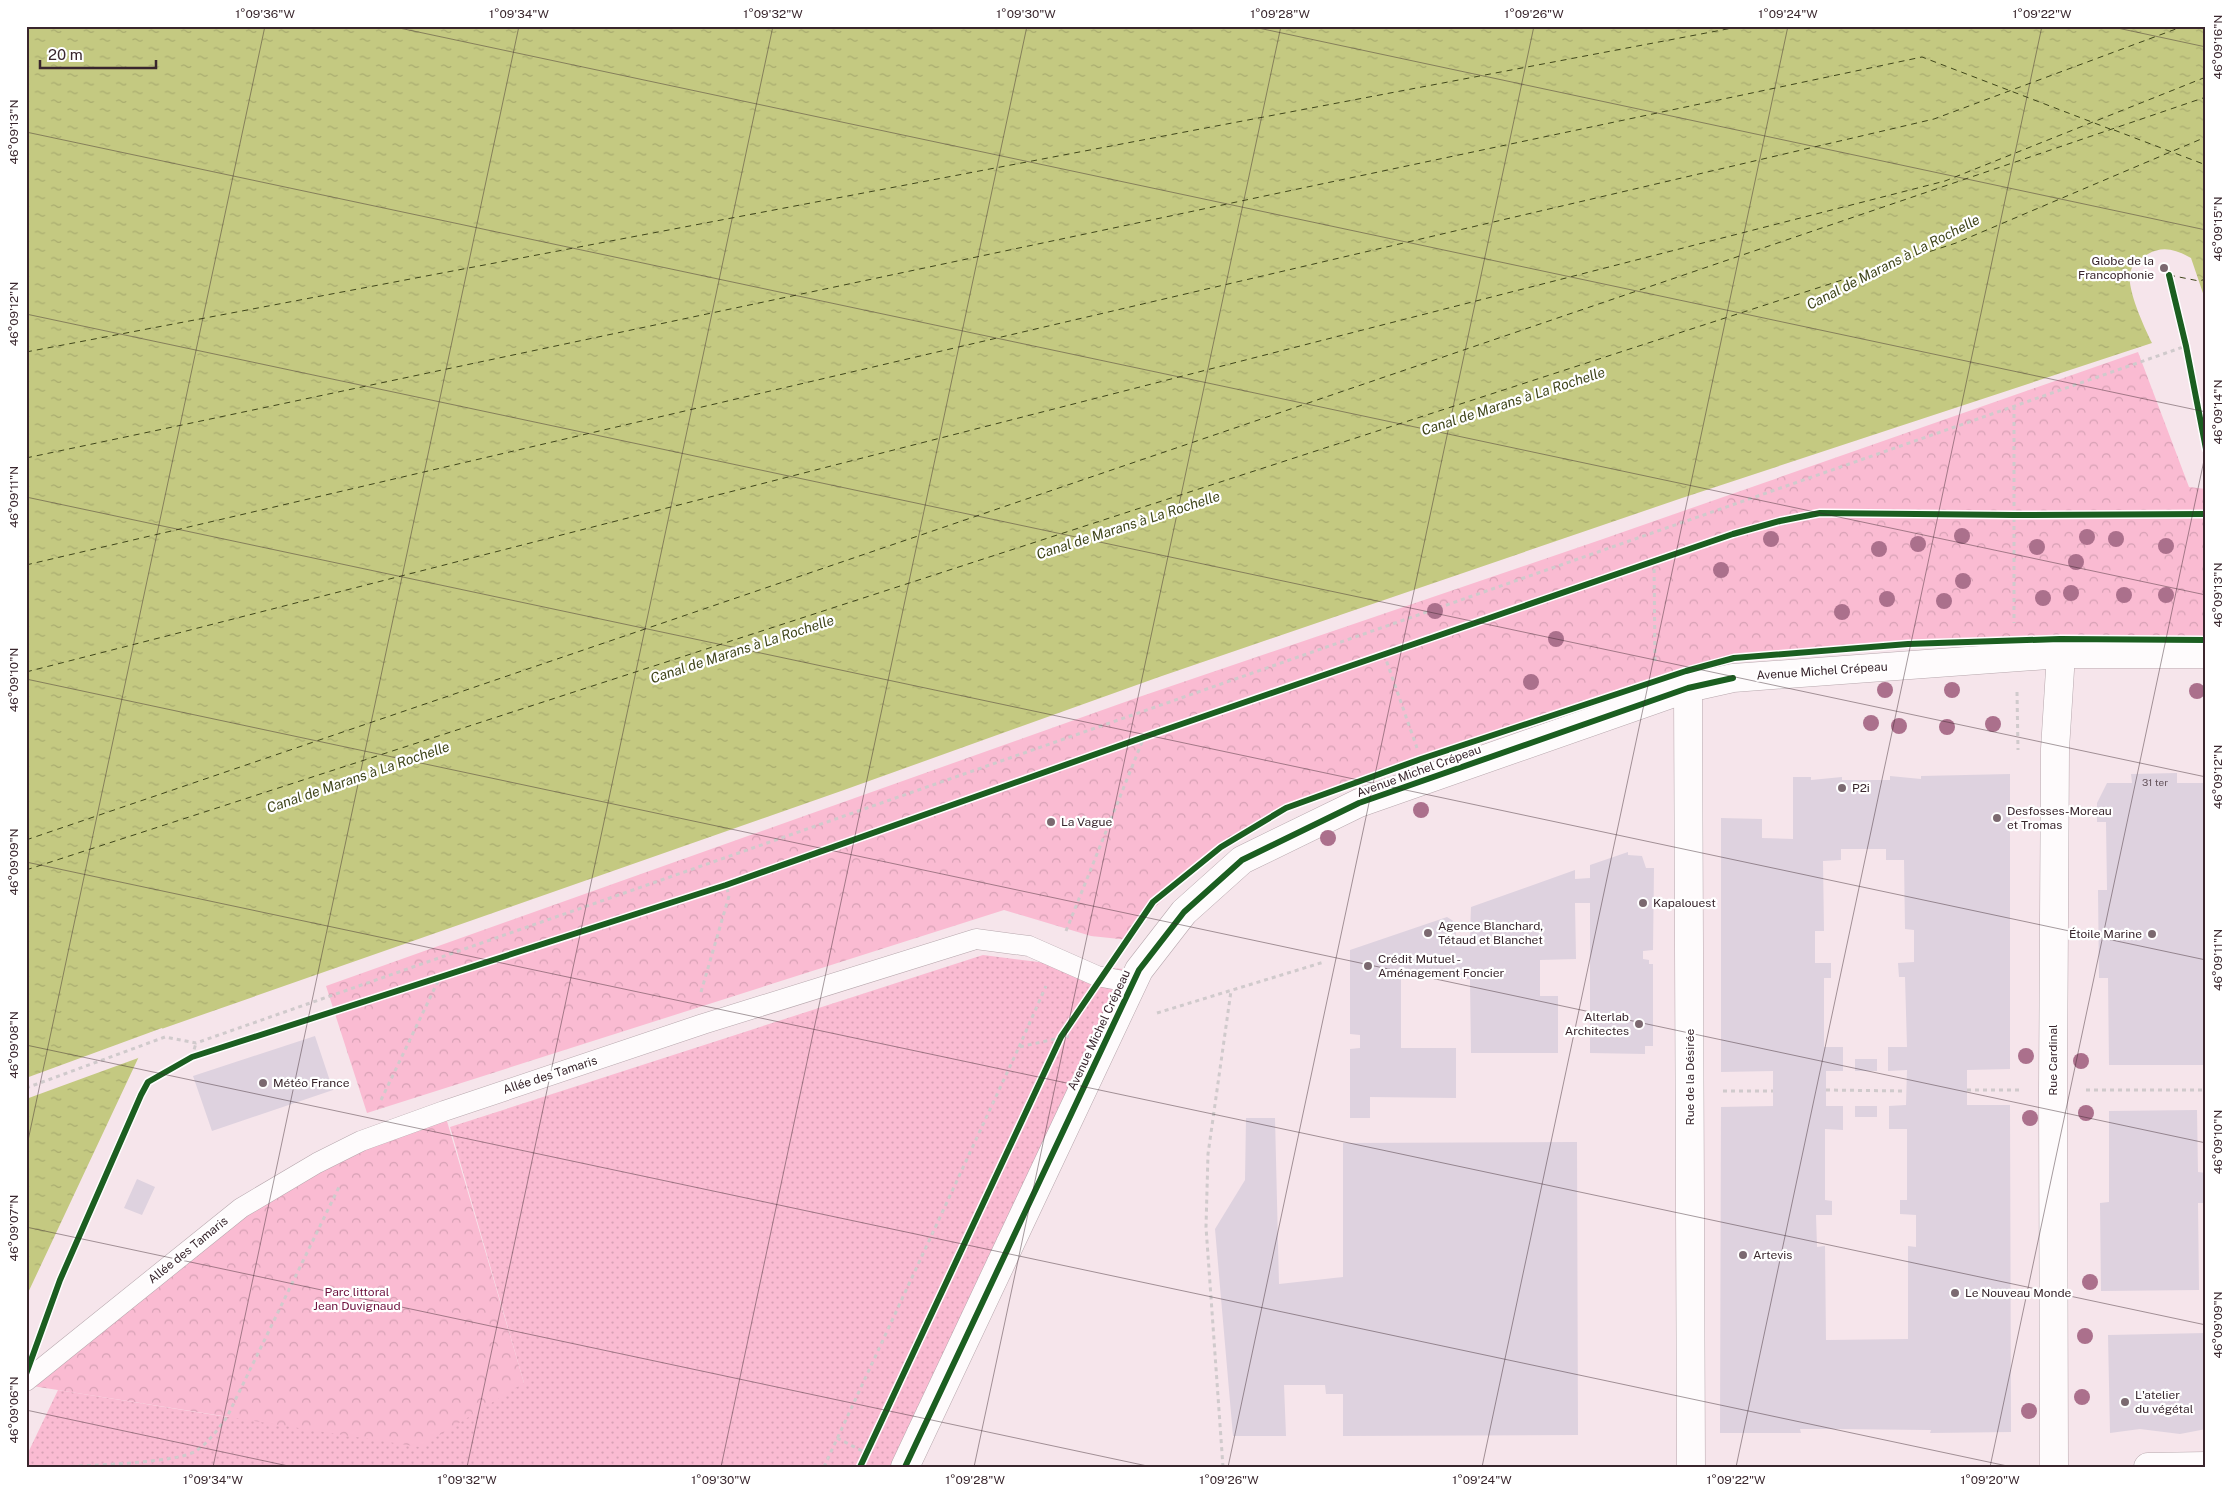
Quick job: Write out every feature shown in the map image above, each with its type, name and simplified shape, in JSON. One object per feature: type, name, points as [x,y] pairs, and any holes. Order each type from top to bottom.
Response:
[{"type":"street","name":"Avenue Michel Crépeau","points":[[905,1467],[1139,970],[1184,912],[1242,860],[1359,804],[1688,688],[1733,678],[2061,654],[2206,654]]},
{"type":"street","name":"Rue Cardinal","points":[[2054,1467],[2053,1090],[2055,749],[2061,654]]},
{"type":"street","name":"Rue de la Désirée","points":[[1688,688],[1691,1467]]},
{"type":"street","points":[[2148,1467],[2206,1466]]},
{"type":"lane","name":"Allée des Tamaris","points":[[26,1381],[241,1208],[317,1163],[361,1141],[703,1024],[976,939],[1029,946],[1097,976],[1134,983]]},
{"type":"path","points":[[2169,275],[2186,346],[2206,448]]},
{"type":"path","points":[[26,1088],[166,1037],[196,1043],[2186,346]]},
{"type":"path","points":[[2014,406],[2014,640],[2018,750]]},
{"type":"path","points":[[1019,1047],[1057,958],[1144,737],[1733,534],[1780,521],[1820,513],[2206,514]]},
{"type":"path","points":[[1654,561],[1656,699]]},
{"type":"path","points":[[1384,654],[1428,779]]},
{"type":"path","points":[[703,1024],[698,1002],[729,896],[726,884]]},
{"type":"path","points":[[63,1467],[166,1459],[194,1452],[210,1440],[227,1417],[440,977]]},
{"type":"path","points":[[1223,1467],[1206,1227],[1208,1154],[1231,991]]},
{"type":"path","points":[[1058,1045],[1066,1030]]},
{"type":"path","points":[[192,1057],[196,1043]]},
{"type":"path","points":[[1690,1090],[1773,1092]]},
{"type":"path","points":[[1826,1090],[1906,1091]]},
{"type":"path","points":[[1967,1090],[2206,1090]]},
{"type":"path","points":[[837,1438],[874,1456]]},
{"type":"path","points":[[863,1460],[871,1444]]},
{"type":"green space","points":[[2138,352],[2189,487],[2206,489],[2206,640],[2082,636],[1853,644],[1714,663],[1338,787],[1248,827],[1198,868],[1154,908],[1129,940],[1091,936],[1004,910],[367,1113],[326,986],[1139,697],[1603,539]]},
{"type":"green space","points":[[983,955],[1055,964],[1138,970],[905,1467],[26,1467],[26,1457],[58,1390],[227,1417],[524,1383],[450,1127]]},
{"type":"green space","name":"Parc littoral Jean Duvignaud","points":[[444,1111],[524,1383],[420,1447],[26,1385],[241,1208]]},
{"type":"water","name":"Canal de Marans à La Rochelle","points":[[26,26],[2206,26],[2206,302],[2191,258],[2165,249],[2154,251],[2136,262],[2132,267],[2130,277],[2130,285],[2136,306],[2152,343],[1682,498],[1159,677],[844,790],[150,1033],[26,1297]]},
{"type":"pier","points":[[162,1028],[163,1030],[151,1035],[141,1057],[26,1099],[26,1078]]},
{"type":"building","name":"Étoile Marine","points":[[2177,773],[2177,783],[2206,783],[2206,1065],[2109,1065],[2108,978],[2099,978],[2098,890],[2107,890],[2106,822],[2097,822],[2097,803],[2107,783],[2132,783],[2131,774]]},
{"type":"building","points":[[2010,774],[2010,1069],[1967,1070],[1967,1105],[2010,1105],[2011,1432],[1930,1433],[1931,1430],[1800,1429],[1801,1433],[1720,1433],[1721,1107],[1773,1106],[1773,1071],[1721,1072],[1721,818],[1762,819],[1762,838],[1793,839],[1793,777],[1811,777],[1811,780],[1842,777],[1842,780],[1890,780],[1890,776],[1921,779],[1921,776]],"holes":[[[1841,849],[1886,849],[1886,860],[1904,860],[1905,929],[1914,930],[1914,962],[1898,963],[1899,977],[1905,977],[1907,1047],[1888,1047],[1888,1071],[1907,1070],[1906,1105],[1889,1106],[1889,1129],[1907,1129],[1907,1200],[1900,1200],[1900,1214],[1916,1215],[1916,1247],[1908,1246],[1908,1339],[1826,1340],[1825,1246],[1817,1247],[1816,1215],[1832,1215],[1832,1201],[1825,1200],[1825,1129],[1843,1130],[1843,1106],[1826,1106],[1826,1071],[1843,1071],[1843,1047],[1824,1047],[1824,978],[1831,978],[1831,963],[1815,963],[1815,931],[1824,931],[1823,861],[1841,860]]]},
{"type":"building","points":[[1628,852],[1628,855],[1642,856],[1646,868],[1654,868],[1653,950],[1643,951],[1643,959],[1649,960],[1649,964],[1653,964],[1653,1046],[1645,1046],[1645,1054],[1590,1053],[1590,903],[1575,903],[1576,959],[1540,960],[1540,996],[1558,996],[1558,1053],[1471,1053],[1470,979],[1401,979],[1401,1048],[1456,1048],[1456,1098],[1370,1097],[1370,1118],[1350,1118],[1350,1049],[1360,1048],[1360,1035],[1350,1034],[1350,950],[1447,917],[1455,922],[1456,937],[1470,936],[1471,907],[1575,870],[1575,879],[1590,878],[1590,865]]},
{"type":"building","name":"Météo France","points":[[315,1036],[333,1090],[212,1131],[193,1076]]},
{"type":"building","points":[[1855,1059],[1877,1059],[1877,1071],[1855,1071]]},
{"type":"building","points":[[1855,1106],[1877,1106],[1877,1117],[1855,1117]]},
{"type":"building","points":[[2197,1110],[2198,1172],[2206,1173],[2206,1203],[2198,1203],[2199,1290],[2101,1291],[2100,1203],[2109,1202],[2109,1111]]},
{"type":"building","points":[[1246,1118],[1275,1118],[1279,1284],[1343,1277],[1343,1143],[1577,1142],[1578,1435],[1343,1436],[1343,1394],[1326,1394],[1325,1385],[1284,1385],[1286,1436],[1233,1436],[1215,1229],[1245,1180]]},
{"type":"building","points":[[137,1179],[155,1187],[142,1215],[124,1208]]},
{"type":"building","points":[[2206,1333],[2206,1429],[2180,1434],[2140,1429],[2110,1433],[2108,1335]]},
{"type":"ferry route","points":[[26,352],[1743,26]]},
{"type":"ferry route","points":[[26,565],[1934,119],[2184,26]]},
{"type":"ferry route","points":[[26,458],[1922,57],[2110,129]]},
{"type":"ferry route","points":[[26,672],[1945,181],[2206,77]]},
{"type":"ferry route","points":[[26,840],[2206,97]]},
{"type":"ferry route","points":[[2114,130],[2206,165]]},
{"type":"ferry route","points":[[26,870],[1956,243],[2206,137]]},
{"type":"ferry route","points":[[2169,275],[2199,281],[2206,279]]},
{"type":"cycle path","points":[[2169,275],[2186,346],[2206,449]]},
{"type":"cycle path","points":[[26,1374],[60,1280],[141,1095],[148,1082],[192,1057],[726,885],[1144,737],[1733,534],[1780,521],[1820,513],[2206,514]]},
{"type":"cycle path","points":[[860,1467],[1061,1037],[1153,902],[1221,847],[1286,808],[1421,759],[1686,671],[1734,658],[1908,644],[2060,639],[2206,640]]},
{"type":"cycle path","points":[[905,1467],[1139,970],[1184,912],[1242,860],[1359,803],[1688,688],[1733,678]]},
{"type":"place","name":"Globe de la Francophonie","points":[[2164,268]]},
{"type":"place","name":"P2i","points":[[1842,788]]},
{"type":"place","name":"Desfosses-Moreau et Tromas","points":[[1997,818]]},
{"type":"place","name":"La Vague","points":[[1051,822]]},
{"type":"place","name":"Kapalouest","points":[[1643,903]]},
{"type":"place","name":"Agence Blanchard, Tétaud et Blanchet","points":[[1428,933]]},
{"type":"place","name":"Étoile Marine","points":[[2152,934]]},
{"type":"place","name":"Crédit Mutuel - Aménagement Foncier","points":[[1368,966]]},
{"type":"place","name":"Alterlab Architectes","points":[[1639,1024]]},
{"type":"place","name":"Météo France","points":[[263,1083]]},
{"type":"place","name":"Artevis","points":[[1743,1255]]},
{"type":"place","name":"Le Nouveau Monde","points":[[1955,1293]]},
{"type":"place","name":"L'atelier du végétal","points":[[2125,1402]]}]
